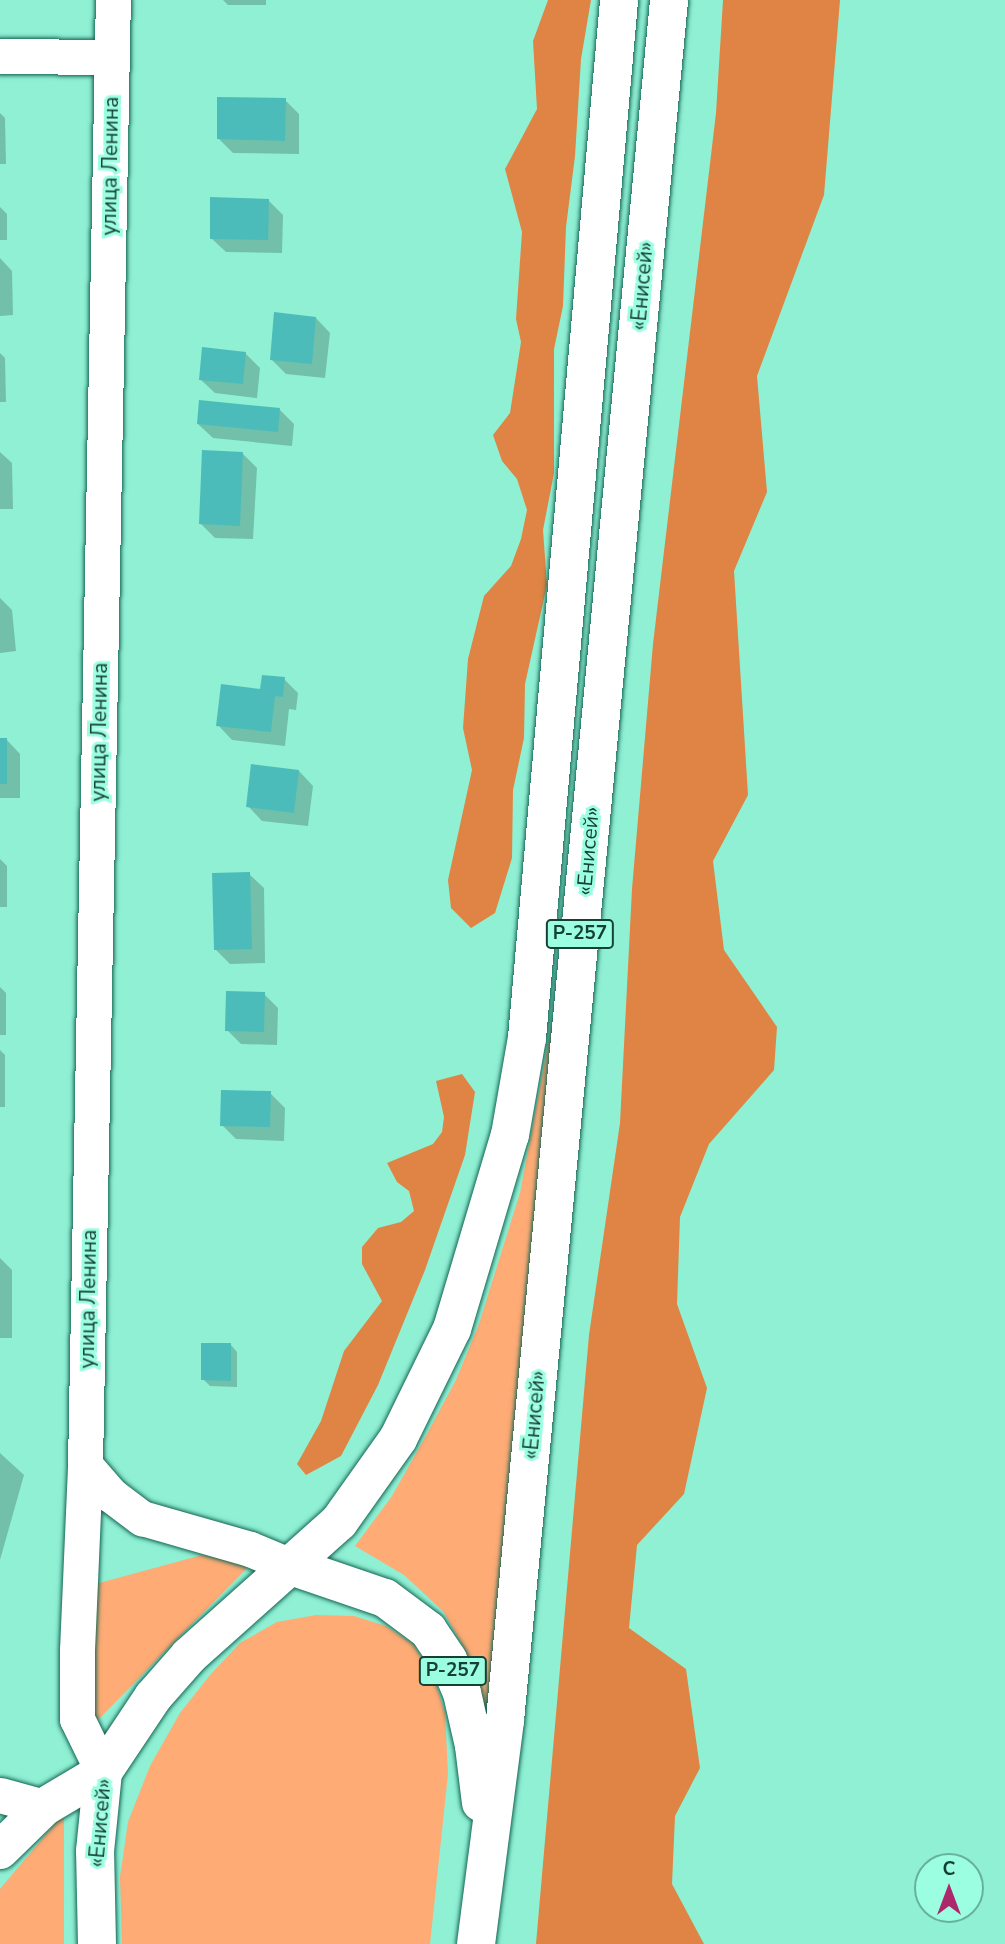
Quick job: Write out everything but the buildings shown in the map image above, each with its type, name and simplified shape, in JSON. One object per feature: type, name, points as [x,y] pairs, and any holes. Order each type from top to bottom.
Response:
[{"type":"highway","name":"«Енисей»","points":[[97,1944],[95,1852],[103,1772],[153,1697],[189,1656],[230,1616],[339,1522],[398,1439],[452,1329],[510,1135],[527,1038],[619,0]]},
{"type":"highway","name":"«Енисей»","points":[[476,1944],[505,1720],[669,0]]},
{"type":"highway","name":"«Енисей»","points":[[291,1566],[385,1598],[406,1611],[428,1630],[448,1660],[462,1693],[474,1746],[486,1868]]},
{"type":"highway","points":[[0,1850],[44,1807],[103,1772]]},
{"type":"street","name":"улица Ленина","points":[[103,1772],[77,1719],[79,1555],[85,1465],[114,0]]},
{"type":"street","points":[[0,56],[113,57]]},
{"type":"street","points":[[85,1465],[111,1495],[142,1518],[250,1549],[291,1566]]},
{"type":"street","points":[[0,1796],[44,1807]]},
{"type":"shaded area","points":[[548,0],[591,0],[581,59],[575,156],[566,227],[563,306],[554,349],[554,473],[543,530],[547,585],[525,684],[524,738],[513,790],[512,858],[495,913],[471,928],[451,908],[448,880],[472,770],[463,728],[468,659],[484,596],[511,566],[521,539],[527,510],[517,479],[502,461],[493,435],[510,413],[521,342],[516,319],[522,232],[505,169],[537,109],[533,41]]},
{"type":"shaded area","points":[[723,0],[840,0],[824,195],[757,376],[767,492],[734,571],[748,795],[713,861],[724,950],[777,1027],[774,1070],[709,1144],[680,1217],[677,1304],[707,1388],[684,1494],[637,1545],[629,1628],[686,1669],[700,1768],[675,1816],[672,1884],[704,1944],[536,1944],[589,1335],[620,1123],[632,889],[653,644],[716,113]]},
{"type":"shaded area","points":[[556,1002],[487,1713],[464,1648],[443,1611],[404,1575],[355,1546],[392,1496],[428,1432],[456,1380],[479,1324],[520,1193]]},
{"type":"shaded area","points":[[462,1074],[475,1092],[465,1155],[425,1270],[378,1385],[341,1456],[306,1475],[297,1464],[321,1421],[344,1351],[382,1301],[362,1264],[362,1247],[378,1228],[401,1222],[414,1211],[409,1191],[397,1182],[387,1163],[433,1144],[442,1132],[444,1117],[436,1081]]},
{"type":"shaded area","points":[[202,1555],[250,1565],[90,1728],[92,1585]]},
{"type":"shaded area","points":[[316,1615],[354,1616],[386,1626],[413,1644],[434,1678],[445,1713],[448,1774],[430,1944],[122,1944],[120,1877],[128,1822],[150,1766],[180,1713],[240,1643],[277,1622]]},
{"type":"shaded area","points":[[64,1813],[64,1944],[0,1944],[0,1889]]}]
